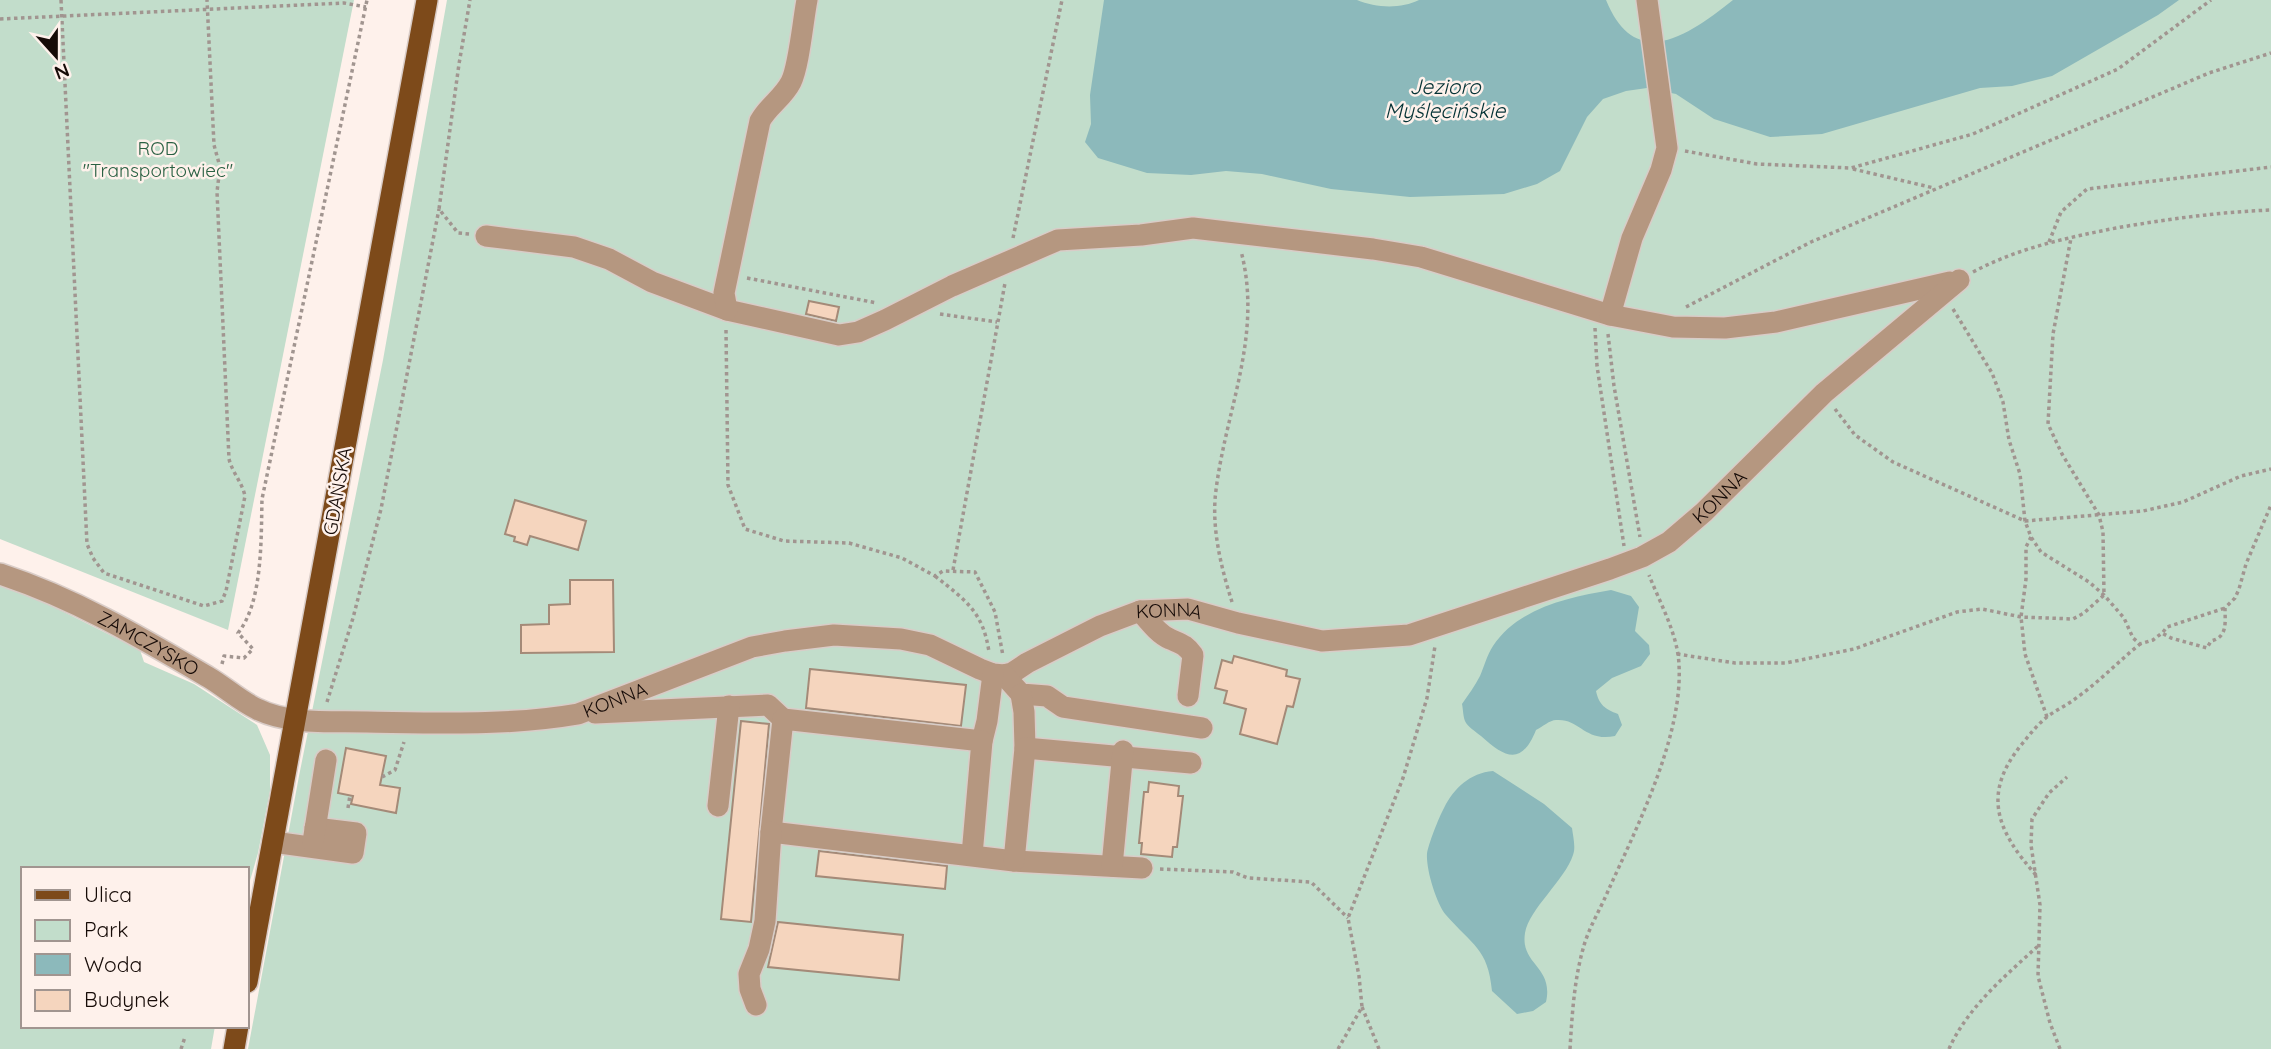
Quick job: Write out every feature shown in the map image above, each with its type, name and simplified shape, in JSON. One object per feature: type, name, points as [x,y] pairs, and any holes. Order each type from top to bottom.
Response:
[{"type":"main road","name":"GDAŃSKA","points":[[248,977],[427,0]]},
{"type":"main road","points":[[234,1049],[238,1028]]},
{"type":"street","points":[[727,310],[724,293],[760,121],[767,108],[781,97],[792,80],[807,0]]},
{"type":"street","points":[[1604,313],[1661,170],[1667,148],[1647,0]]},
{"type":"street","points":[[486,236],[574,247],[609,259],[652,282],[727,310],[839,335],[858,332],[952,286],[1058,240],[1141,236],[1193,228],[1421,257],[1604,313],[1653,324],[1699,329],[1776,322],[1951,286]]},
{"type":"street","name":"KONNA","points":[[295,718],[417,723],[530,721],[578,714],[752,647],[834,635],[879,636],[930,645],[998,675],[1100,626],[1140,611],[1188,609],[1322,641],[1409,635],[1641,555],[1669,542],[1704,512],[1824,393],[1951,286]]},
{"type":"street","name":"ZAMCZYSKO","points":[[0,574],[102,615],[216,682],[256,709],[295,718]]},
{"type":"street","points":[[1140,611],[1158,630],[1185,645],[1193,654],[1188,696]]},
{"type":"street","points":[[972,855],[982,741],[998,675],[1021,694],[1047,696],[1063,707],[1202,728]]},
{"type":"street","points":[[1014,861],[1025,748],[1021,694]]},
{"type":"street","points":[[578,714],[768,705],[783,719],[982,741]]},
{"type":"street","points":[[718,806],[729,706]]},
{"type":"street","points":[[756,1005],[750,989],[749,974],[760,949],[765,921],[783,719]]},
{"type":"street","points":[[1025,748],[1123,754],[1191,763]]},
{"type":"street","points":[[1112,866],[1123,754]]},
{"type":"street","points":[[273,842],[314,838],[326,760]]},
{"type":"street","points":[[771,832],[1014,861],[1142,868]]},
{"type":"path","points":[[61,0],[87,544],[104,573],[204,606],[222,601],[226,591],[245,496],[229,458],[217,192],[220,167],[214,145],[207,0]]},
{"type":"path","points":[[216,682],[224,656],[244,658],[253,649],[238,634],[244,625],[260,572],[262,499],[367,0]]},
{"type":"path","points":[[321,721],[353,618],[381,509],[439,209],[470,0]]},
{"type":"path","points":[[1850,168],[1973,134],[2118,69],[2211,0]]},
{"type":"path","points":[[0,19],[344,1],[366,7]]},
{"type":"path","points":[[1653,324],[1811,242],[2209,73],[2271,53]]},
{"type":"path","points":[[1667,148],[1757,164],[1850,168],[1936,188]]},
{"type":"path","points":[[2049,242],[2061,212],[2087,189],[2271,167]]},
{"type":"path","points":[[439,209],[458,233],[486,236]]},
{"type":"path","points":[[2140,644],[2133,638],[2124,618],[2104,595],[2089,582],[2041,552],[2031,537],[2025,521],[2020,474],[2009,440],[2003,402],[1951,286],[2012,253],[2049,242],[2204,214],[2271,210]]},
{"type":"path","points":[[1236,232],[1246,269],[1249,296],[1247,335],[1216,492],[1217,533],[1224,578],[1238,623]]},
{"type":"path","points":[[1677,654],[1735,663],[1786,663],[1854,649],[1957,612],[1982,609],[2021,618],[2073,619],[2104,595],[2103,532],[2099,514],[2062,454],[2048,424],[2053,334],[2071,238]]},
{"type":"path","points":[[728,275],[907,309],[997,322]]},
{"type":"path","points":[[727,310],[725,343],[728,485],[745,529],[784,541],[849,543],[902,558],[935,576],[976,611],[986,630],[998,675]]},
{"type":"path","points":[[1604,313],[1595,332],[1597,366],[1626,556],[1641,555]]},
{"type":"path","points":[[1570,1049],[1573,1007],[1583,948],[1635,831],[1672,733],[1679,693],[1677,654],[1641,555],[1642,545],[1610,364],[1604,313]]},
{"type":"path","points":[[1824,393],[1855,435],[1893,462],[2025,521],[2143,511],[2183,502],[2241,476],[2271,469]]},
{"type":"path","points":[[2035,876],[2016,853],[2003,828],[1998,806],[2000,780],[2011,757],[2047,717],[2079,697],[2140,644],[2153,640],[2166,627],[2225,608],[2239,589],[2246,564],[2271,505]]},
{"type":"path","points":[[2031,537],[2026,547],[2026,579],[2021,618],[2025,654],[2047,717]]},
{"type":"path","points":[[953,570],[957,541]]},
{"type":"path","points":[[935,576],[943,571],[975,572],[995,612],[1001,641]]},
{"type":"path","points":[[2162,633],[2207,648],[2211,641],[2218,639],[2226,629],[2225,608]]},
{"type":"path","points":[[1379,1049],[1362,1007],[1348,918],[1403,778],[1427,698],[1437,626]]},
{"type":"path","points":[[382,777],[395,770],[402,744]]},
{"type":"path","points":[[2060,1049],[2038,976],[2040,905],[2031,845],[2032,819],[2049,793],[2067,777]]},
{"type":"path","points":[[348,808],[350,795]]},
{"type":"path","points":[[1142,868],[1233,872],[1248,878],[1311,883],[1348,918]]},
{"type":"path","points":[[1949,1049],[1954,1038],[1983,1000],[2038,946]]},
{"type":"path","points":[[1338,1049],[1362,1007]]},
{"type":"path","points":[[181,1049],[185,1037]]},
{"type":"green space","name":"ROD \"Transportowiec\"","points":[[0,0],[354,0],[228,630],[0,539]]},
{"type":"green space","points":[[447,0],[2271,0],[2271,1049],[248,1049],[299,776],[383,360]]},
{"type":"green space","points":[[0,584],[18,589],[140,650],[144,662],[194,684],[257,725],[270,755],[270,791],[248,888],[248,867],[21,867],[21,1028],[215,1028],[211,1049],[0,1049]]},
{"type":"water","name":"Jezioro Myślęcińskie","points":[[1104,0],[1357,0],[1388,6],[1419,0],[1606,0],[1618,23],[1632,36],[1648,41],[1665,40],[1682,34],[1733,0],[2179,0],[2052,76],[2012,86],[1980,88],[1822,134],[1770,137],[1714,119],[1676,94],[1647,88],[1626,91],[1603,99],[1587,117],[1560,171],[1537,184],[1504,194],[1410,197],[1331,189],[1262,174],[1226,171],[1191,175],[1147,173],[1098,158],[1085,142],[1091,124],[1090,95]]},
{"type":"water","points":[[1611,590],[1631,596],[1639,607],[1635,631],[1649,645],[1650,654],[1641,666],[1612,678],[1596,691],[1603,706],[1618,714],[1622,725],[1615,736],[1596,736],[1571,722],[1554,720],[1536,730],[1525,749],[1513,755],[1498,750],[1468,725],[1464,719],[1462,704],[1478,680],[1491,650],[1504,633],[1530,613],[1546,606]]},
{"type":"water","points":[[1493,771],[1544,804],[1572,828],[1574,842],[1574,852],[1569,865],[1533,914],[1525,933],[1527,952],[1545,981],[1546,1002],[1533,1011],[1517,1014],[1492,991],[1483,956],[1442,910],[1432,886],[1427,860],[1434,831],[1453,794],[1470,778]]},
{"type":"building","points":[[809,301],[839,307],[836,321],[806,314]]},
{"type":"building","points":[[515,500],[586,521],[578,550],[530,536],[527,545],[514,541],[515,537],[505,534]]},
{"type":"building","points":[[570,580],[613,580],[614,652],[521,653],[521,625],[549,624],[549,605],[570,604]]},
{"type":"building","points":[[1234,656],[1287,670],[1286,676],[1300,679],[1293,707],[1287,706],[1277,744],[1240,734],[1246,709],[1224,703],[1227,691],[1215,688],[1222,660],[1232,663]]},
{"type":"building","points":[[810,669],[966,685],[961,726],[806,708]]},
{"type":"building","points":[[741,721],[769,724],[751,922],[721,919]]},
{"type":"building","points":[[346,748],[386,756],[380,785],[400,788],[396,813],[351,804],[353,796],[338,793]]},
{"type":"building","points":[[1149,782],[1179,786],[1178,796],[1183,796],[1177,847],[1173,847],[1172,857],[1141,854],[1142,843],[1139,843],[1144,792],[1148,792]]},
{"type":"building","points":[[819,851],[947,866],[945,889],[816,876]]},
{"type":"building","points":[[778,922],[903,935],[899,980],[768,967]]}]
